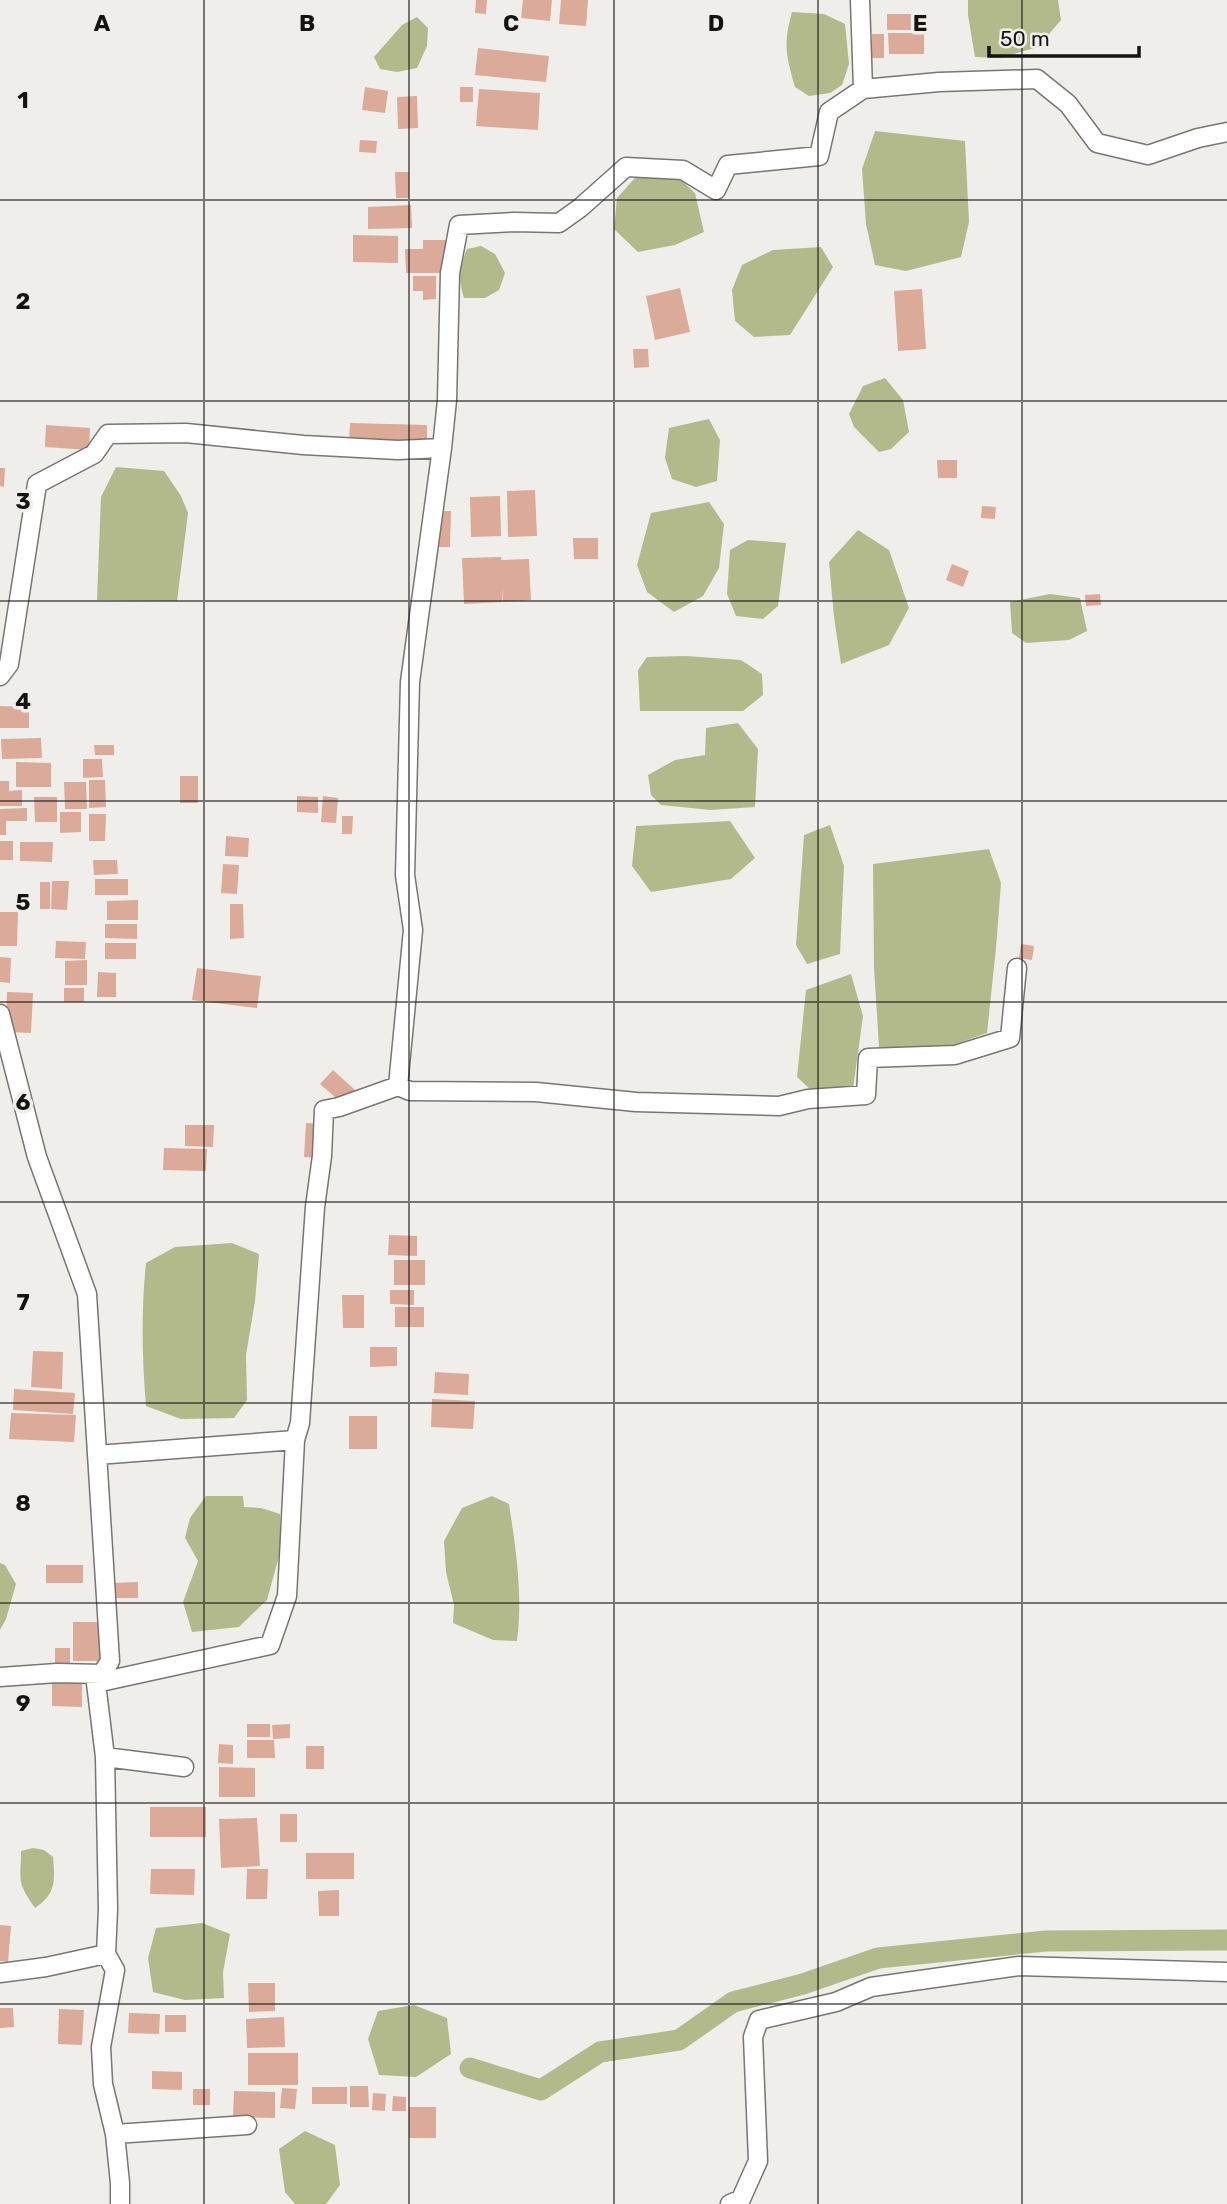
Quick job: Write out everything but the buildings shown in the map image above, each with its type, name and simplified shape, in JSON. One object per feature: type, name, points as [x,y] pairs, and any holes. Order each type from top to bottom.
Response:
[{"type":"street","points":[[860,0],[863,89]]},
{"type":"street","points":[[398,1086],[413,930],[405,875],[410,682],[442,448],[447,400],[450,273],[459,225],[559,223],[626,167],[683,170],[716,190],[728,165],[819,156],[829,112],[863,89],[939,82],[1037,79],[1068,104],[1097,143],[1148,155],[1198,138],[1227,132]]},
{"type":"street","points":[[0,676],[9,664],[37,484],[94,454],[108,434],[186,433],[303,445],[398,450],[442,448]]},
{"type":"street","points":[[0,1677],[57,1673],[99,1678],[270,1645],[287,1595],[295,1440],[300,1423],[324,1110],[398,1086],[410,1091],[536,1092],[636,1102],[779,1106],[808,1099],[866,1095],[868,1058],[955,1055],[1010,1038],[1017,968]]},
{"type":"street","points":[[0,1014],[37,1157],[87,1294],[110,1661],[99,1678],[106,1757],[106,1954],[115,1970],[101,2047],[103,2084],[115,2134],[120,2204]]},
{"type":"street","points":[[97,1455],[295,1440]]},
{"type":"street","points":[[106,1757],[184,1767]]},
{"type":"street","points":[[0,1973],[46,1967],[106,1954]]},
{"type":"street","points":[[730,2204],[741,2199],[758,2161],[753,2037],[760,2020],[836,2002],[871,1987],[1019,1966],[1227,1972]]},
{"type":"street","points":[[115,2134],[247,2125]]},
{"type":"shaded area","points":[[968,0],[1058,0],[1061,20],[1038,47],[1000,58],[975,57]]},
{"type":"shaded area","points":[[792,12],[824,14],[845,24],[849,64],[842,85],[830,93],[809,96],[795,87],[787,50],[787,33]]},
{"type":"shaded area","points":[[417,17],[428,28],[427,46],[417,68],[397,72],[380,69],[374,57],[402,25]]},
{"type":"shaded area","points":[[875,131],[965,141],[969,222],[961,257],[906,271],[875,265],[866,224],[862,169]]},
{"type":"shaded area","points":[[642,170],[678,177],[695,193],[704,232],[675,245],[638,252],[614,229],[617,198]]},
{"type":"shaded area","points":[[481,246],[495,254],[505,273],[499,290],[485,298],[464,298],[460,279],[462,262],[467,249]]},
{"type":"shaded area","points":[[821,247],[833,267],[790,335],[754,337],[735,321],[732,290],[742,265],[773,250]]},
{"type":"shaded area","points":[[885,378],[903,400],[909,432],[891,449],[879,452],[854,427],[849,414],[863,386]]},
{"type":"shaded area","points":[[709,419],[720,440],[717,481],[696,487],[672,479],[665,458],[669,428]]},
{"type":"shaded area","points":[[116,467],[164,471],[181,496],[188,513],[177,601],[97,600],[101,497]]},
{"type":"shaded area","points":[[709,502],[724,524],[719,568],[703,596],[674,612],[647,592],[637,565],[651,513]]},
{"type":"shaded area","points":[[858,530],[889,550],[909,608],[889,645],[841,664],[829,562]]},
{"type":"shaded area","points":[[748,540],[786,543],[778,606],[763,619],[736,616],[727,594],[730,550]]},
{"type":"shaded area","points":[[1050,594],[1080,598],[1087,631],[1069,640],[1026,643],[1012,633],[1010,602]]},
{"type":"shaded area","points":[[686,656],[741,660],[762,674],[763,695],[743,711],[640,711],[638,670],[647,657]]},
{"type":"shaded area","points":[[738,723],[758,749],[755,807],[710,810],[661,805],[651,795],[648,775],[675,760],[705,755],[706,728]]},
{"type":"shaded area","points":[[730,821],[755,858],[731,879],[651,892],[632,866],[636,826]]},
{"type":"shaded area","points":[[830,825],[844,866],[840,954],[807,964],[796,945],[804,835]]},
{"type":"shaded area","points":[[989,849],[1001,883],[987,1033],[947,1047],[879,1047],[874,967],[873,864]]},
{"type":"shaded area","points":[[851,974],[863,1016],[853,1089],[812,1091],[797,1077],[806,990]]},
{"type":"shaded area","points":[[232,1243],[259,1254],[246,1355],[247,1400],[234,1418],[181,1419],[146,1406],[143,1299],[146,1263],[175,1247]]},
{"type":"shaded area","points":[[206,1496],[243,1496],[244,1507],[261,1508],[280,1514],[281,1549],[267,1600],[239,1627],[192,1632],[183,1602],[198,1561],[185,1538],[190,1518]]},
{"type":"shaded area","points":[[492,1496],[509,1504],[519,1590],[517,1641],[493,1640],[453,1623],[454,1605],[446,1572],[444,1541],[462,1508]]},
{"type":"shaded area","points":[[0,1563],[5,1565],[16,1584],[0,1630]]},
{"type":"shaded area","points":[[33,1848],[44,1850],[53,1857],[54,1873],[53,1886],[47,1898],[35,1908],[22,1886],[20,1875],[21,1851]]},
{"type":"shaded area","points":[[202,1923],[230,1934],[223,1972],[224,1998],[185,2000],[153,1992],[148,1958],[156,1928]]},
{"type":"shaded area","points":[[414,2005],[447,2018],[451,2054],[416,2077],[379,2075],[368,2039],[378,2011]]},
{"type":"shaded area","points":[[305,2131],[335,2145],[340,2185],[326,2204],[295,2204],[285,2192],[279,2149]]},
{"type":"waterway","points":[[470,2068],[541,2090],[600,2052],[679,2040],[733,2002],[803,1984],[878,1958],[1046,1941],[1227,1940]]}]
